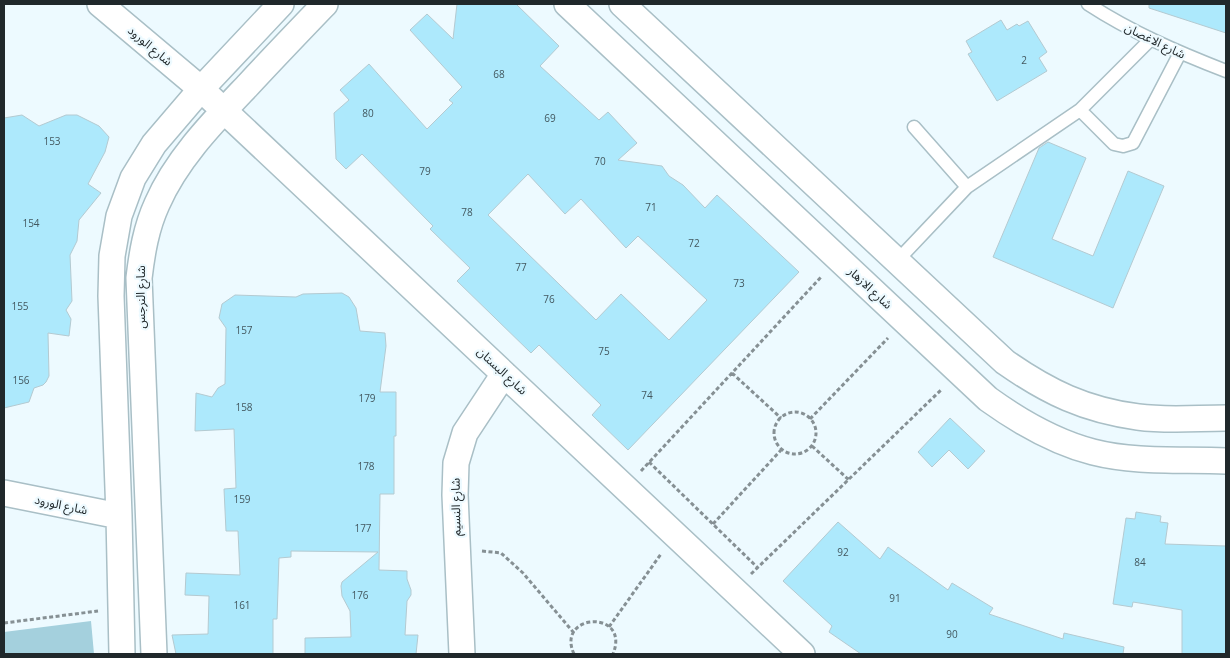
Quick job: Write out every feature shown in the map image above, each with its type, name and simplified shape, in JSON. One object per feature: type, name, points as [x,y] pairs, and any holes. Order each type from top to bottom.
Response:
[{"type":"street","name":"شارع الورود","points":[[100,4],[201,89]]},
{"type":"street","points":[[122,654],[111,296],[112,256],[119,216],[133,178],[154,144],[201,89],[281,4]]},
{"type":"street","name":"شارع النرجس","points":[[154,654],[139,278],[142,253],[153,213],[167,183],[181,162],[224,110],[325,4]]},
{"type":"street","name":"شارع الازهار","points":[[567,4],[988,399],[1020,422],[1055,440],[1093,452],[1132,458],[1226,461]]},
{"type":"street","points":[[622,4],[1005,362],[1035,383],[1068,400],[1103,411],[1139,418],[1226,418]]},
{"type":"street","name":"شارع البستان","points":[[201,89],[802,654]]},
{"type":"street","name":"شارع النسيم","points":[[462,654],[455,495],[456,463],[465,433],[504,374]]},
{"type":"street","points":[[118,485],[147,484]]},
{"type":"street","name":"شارع الورود","points":[[4,493],[119,516]]},
{"type":"street","points":[[120,544],[149,543]]},
{"type":"lane","name":"شارع الاغصان","points":[[1088,4],[1150,40],[1226,70]]},
{"type":"lane","points":[[897,261],[967,187],[1080,110],[1150,40]]},
{"type":"lane","points":[[1080,110],[1114,144],[1123,146],[1132,143],[1180,53]]},
{"type":"lane","points":[[914,127],[967,187]]},
{"type":"path","points":[[625,488],[838,258]]},
{"type":"path","points":[[810,419],[904,320]]},
{"type":"path","points":[[734,590],[959,372]]},
{"type":"path","points":[[732,373],[781,418]]},
{"type":"path","points":[[793,412],[801,413],[810,419],[816,431],[816,439],[812,446],[797,454],[789,453],[782,449],[774,435],[775,426],[781,418],[793,412]]},
{"type":"path","points":[[812,446],[849,480]]},
{"type":"path","points":[[713,524],[782,449]]},
{"type":"path","points":[[649,462],[758,568]]},
{"type":"path","points":[[609,627],[675,535]]},
{"type":"path","points":[[457,548],[501,553],[523,574],[574,633]]},
{"type":"path","points":[[4,623],[120,608]]},
{"type":"path","points":[[574,654],[571,640],[574,633],[578,627],[589,621],[603,623],[609,627],[616,640],[613,654]]},
{"type":"shaded area","points":[[91,621],[94,654],[4,654],[4,632]]},
{"type":"building","points":[[457,4],[516,4],[559,46],[540,66],[599,120],[608,112],[637,143],[618,160],[662,166],[669,176],[683,185],[705,208],[717,195],[799,272],[628,450],[592,415],[601,405],[539,345],[531,353],[457,281],[470,268],[430,229],[433,226],[362,154],[346,169],[336,159],[334,113],[349,100],[340,90],[369,64],[427,129],[453,103],[449,100],[462,87],[410,30],[427,14],[453,39]],"holes":[[[528,174],[565,214],[581,199],[626,248],[638,236],[707,300],[669,340],[621,294],[596,320],[488,215]]]},
{"type":"building","points":[[1149,4],[1226,4],[1226,33],[1149,8]]},
{"type":"building","points":[[1001,20],[1007,30],[1017,24],[1019,26],[1028,21],[1047,52],[1039,58],[1047,71],[997,101],[968,54],[972,52],[966,41]]},
{"type":"building","points":[[22,115],[39,126],[66,115],[77,115],[99,126],[109,137],[105,152],[88,184],[101,193],[79,220],[77,241],[70,255],[72,301],[66,310],[71,319],[69,336],[48,333],[49,376],[46,382],[34,388],[29,402],[4,408],[4,118]]},
{"type":"building","points":[[1048,142],[1086,158],[1052,239],[1093,256],[1128,171],[1164,186],[1113,308],[993,257],[1039,148]]},
{"type":"building","points":[[342,293],[349,297],[356,308],[360,331],[385,333],[386,346],[380,392],[396,392],[396,436],[394,436],[394,494],[380,494],[379,570],[407,571],[411,595],[407,601],[405,635],[418,635],[416,654],[305,654],[305,638],[351,637],[350,611],[342,596],[342,582],[378,552],[291,551],[291,557],[279,558],[277,619],[273,619],[273,654],[176,654],[172,635],[208,634],[209,596],[185,595],[186,573],[240,575],[238,531],[226,531],[224,489],[236,488],[234,429],[195,431],[196,393],[212,397],[218,388],[225,384],[226,328],[219,318],[222,304],[235,295],[296,297],[303,294]]},
{"type":"building","points":[[950,418],[985,451],[968,469],[949,450],[932,467],[918,452]]},
{"type":"building","points":[[1136,512],[1161,516],[1160,522],[1168,523],[1165,544],[1226,546],[1226,654],[1182,654],[1182,610],[1133,602],[1132,607],[1113,604],[1126,518],[1135,519]]},
{"type":"building","points":[[838,522],[880,559],[888,547],[948,590],[952,583],[993,608],[989,614],[1063,639],[1064,633],[1124,647],[1123,654],[861,654],[829,632],[832,626],[783,581]]}]
